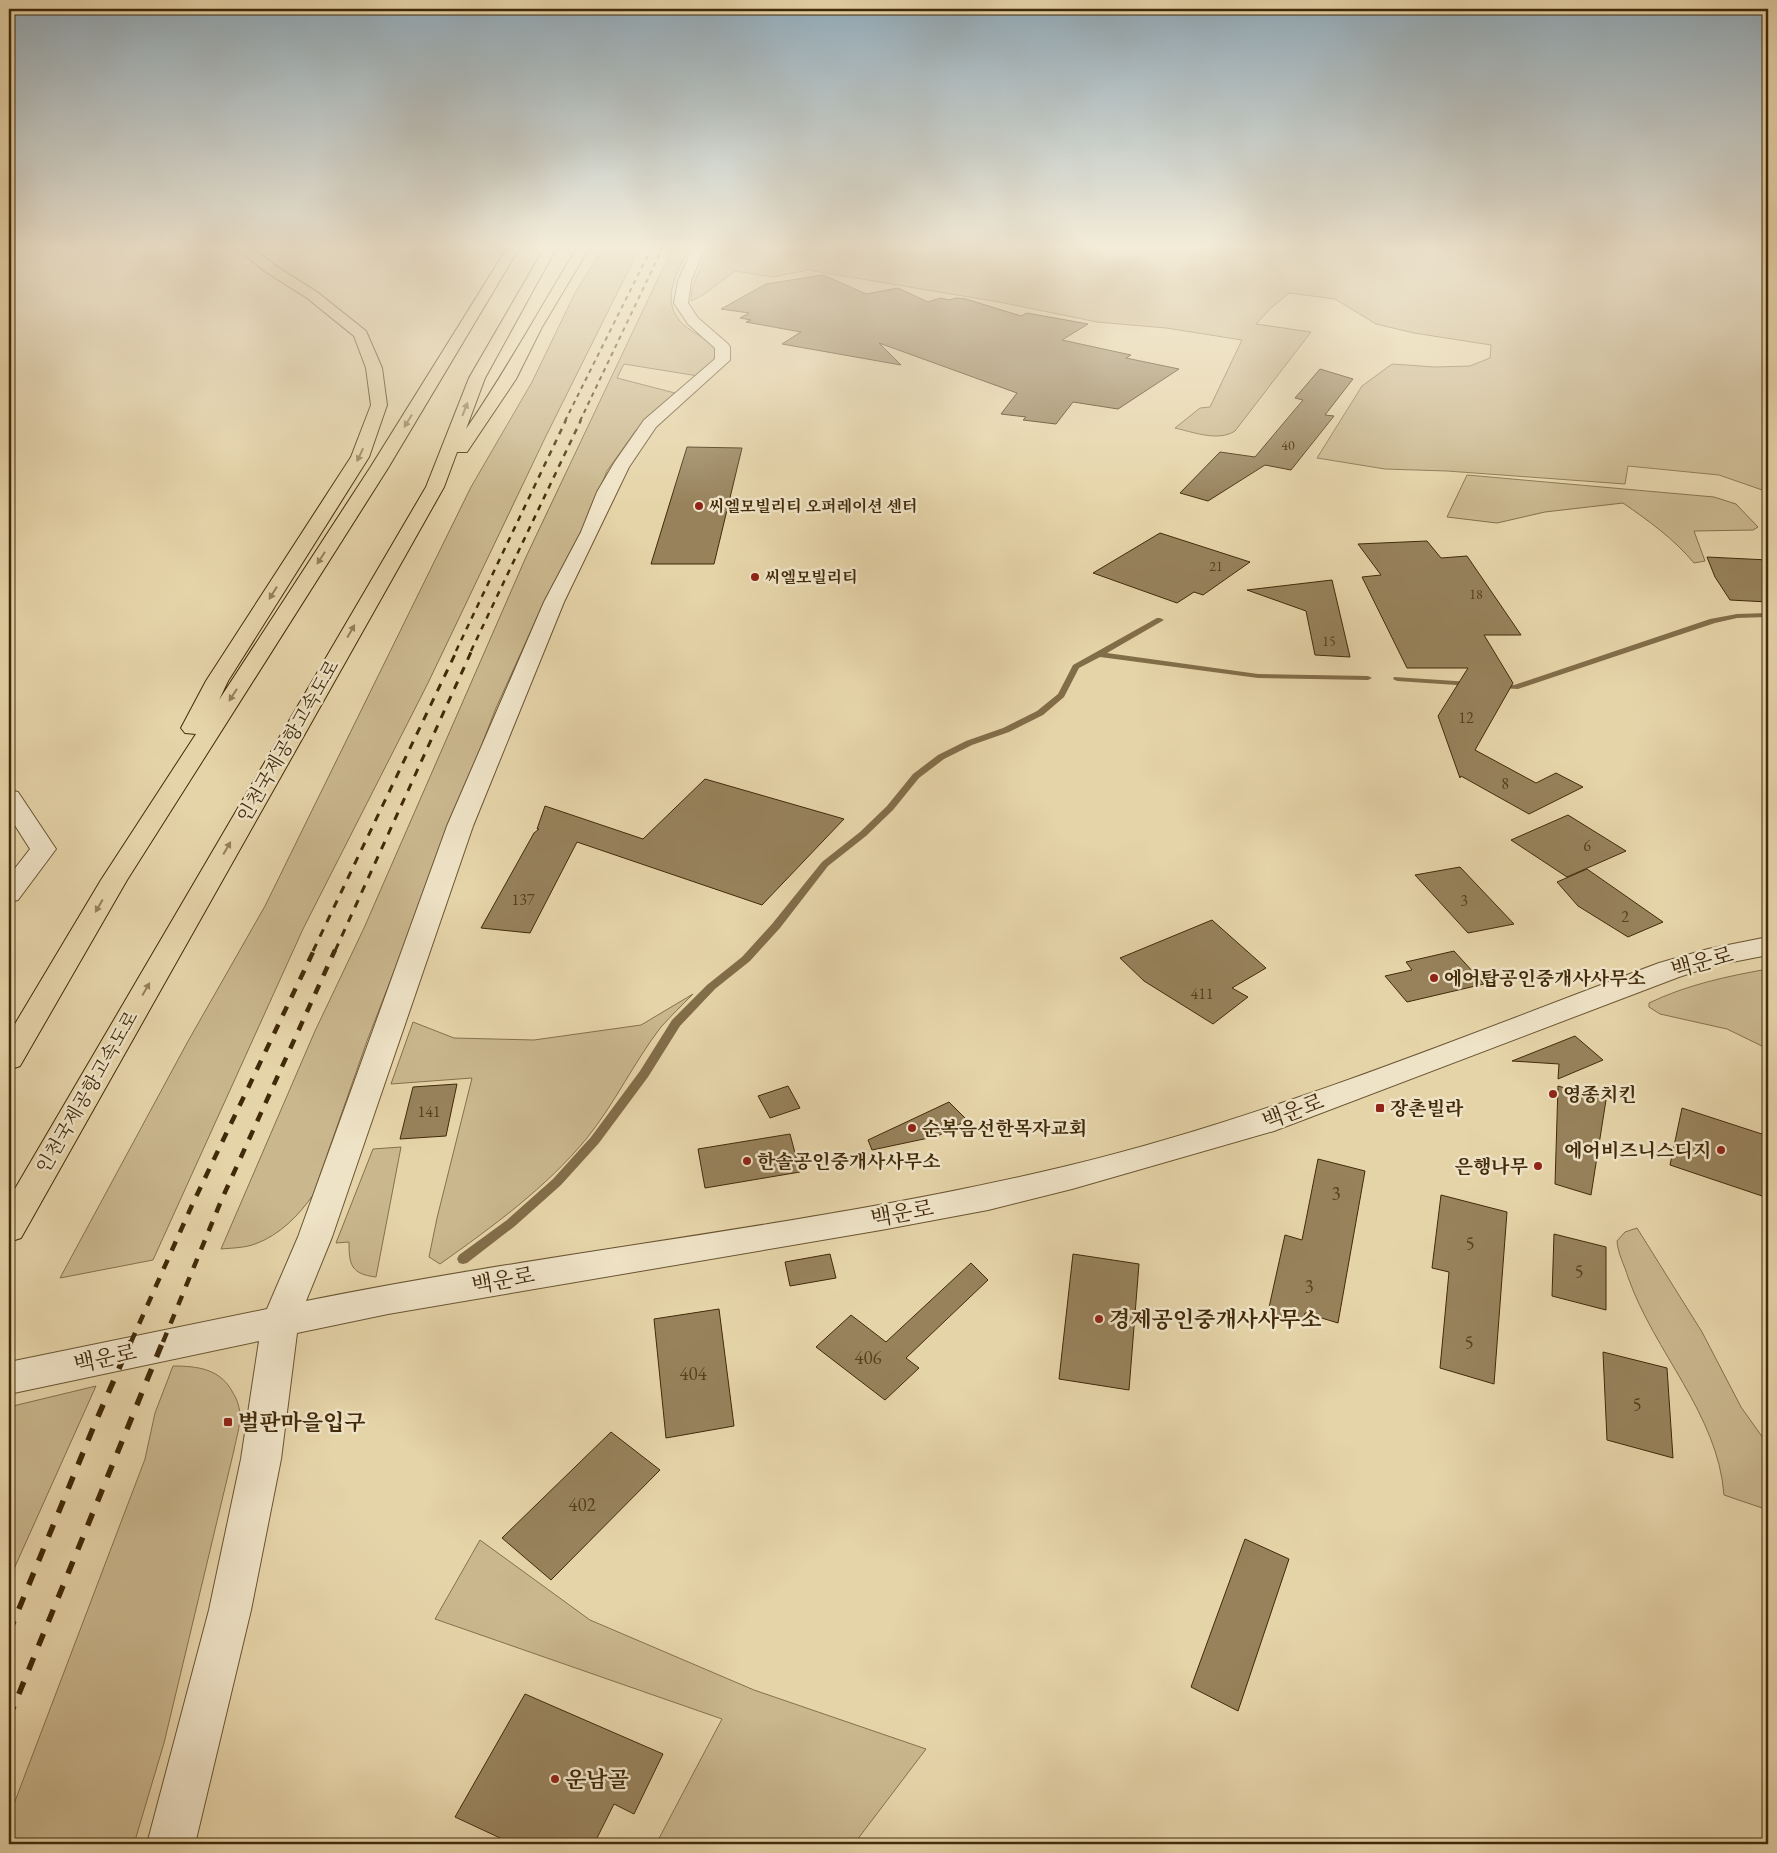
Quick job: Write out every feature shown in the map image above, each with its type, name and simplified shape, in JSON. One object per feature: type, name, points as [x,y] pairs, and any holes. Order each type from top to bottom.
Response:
[{"type":"highway","points":[[114,880],[217,682],[360,457],[379,405],[374,368],[361,334],[358,331]]},
{"type":"highway","points":[[9,1060],[114,880],[380,468],[463,331]]},
{"type":"highway","name":"인천국제공항고속도로","points":[[9,1229],[435,487],[477,378],[503,331]]},
{"type":"highway","points":[[435,487],[508,379],[533,331]]},
{"type":"street","points":[[171,1844],[232,1600],[261,1460],[280,1321],[315,1237],[460,826],[495,747],[554,602],[590,532],[606,492],[641,433],[722,360],[723,347],[705,331]]},
{"type":"street","points":[[9,797],[44,849],[9,894]]},
{"type":"street","name":"백운로","points":[[9,1378],[388,1299],[881,1218],[1072,1178],[1263,1123],[1669,970],[1708,958],[1768,946]]},
{"type":"shaded area","points":[[556,331],[598,331],[428,683],[303,929],[153,1260],[60,1278],[187,1043],[265,906],[471,487],[532,382]]},
{"type":"shaded area","points":[[633,331],[693,331],[716,348],[714,360],[698,376],[624,364],[617,378],[675,393],[636,430],[607,471],[581,533],[539,613],[496,708],[367,1041],[313,1195],[295,1217],[273,1235],[251,1245],[221,1249],[315,1031],[364,928],[526,557]]},
{"type":"shaded area","points":[[1188,331],[1311,332],[1235,431],[1221,436],[1213,436],[1175,428],[1200,408],[1210,407],[1242,340]]},
{"type":"shaded area","points":[[1408,331],[1768,331],[1768,492],[1719,475],[1628,466],[1625,484],[1447,471],[1385,469],[1317,458],[1362,386],[1392,364],[1435,367],[1470,366],[1490,358],[1491,345]]},
{"type":"shaded area","points":[[1467,475],[1714,497],[1736,504],[1758,527],[1753,530],[1694,531],[1705,561],[1694,563],[1670,538],[1623,503],[1545,512],[1497,523],[1447,517]]},
{"type":"shaded area","points":[[1768,969],[1768,1049],[1727,1029],[1660,1014],[1649,1007],[1649,1003],[1692,986]]},
{"type":"shaded area","points":[[693,994],[661,1027],[597,1125],[554,1174],[499,1221],[440,1264],[429,1257],[472,1078],[391,1084],[413,1022],[454,1038],[534,1040],[641,1025]]},
{"type":"shaded area","points":[[401,1147],[376,1277],[368,1276],[356,1271],[353,1267],[349,1242],[336,1243],[373,1149]]},
{"type":"shaded area","points":[[1637,1228],[1702,1332],[1741,1407],[1768,1445],[1768,1510],[1724,1495],[1719,1465],[1710,1437],[1698,1410],[1639,1305],[1620,1255],[1617,1241],[1625,1232]]},
{"type":"shaded area","points":[[173,1366],[208,1370],[222,1379],[236,1398],[240,1420],[164,1743],[134,1844],[9,1844],[9,1817],[145,1459],[155,1413]]},
{"type":"shaded area","points":[[96,1386],[9,1580],[9,1407]]},
{"type":"shaded area","points":[[480,1540],[590,1620],[754,1690],[926,1749],[854,1844],[656,1844],[722,1719],[435,1619]]},
{"type":"building","points":[[798,331],[1076,331],[1062,340],[1131,355],[1126,358],[1179,369],[1118,409],[1073,402],[1056,424],[1023,420],[1026,417],[1001,414],[1017,393],[879,343],[901,365],[782,344],[801,332]]},
{"type":"building","points":[[1320,369],[1353,379],[1325,415],[1334,416],[1291,470],[1265,465],[1208,501],[1180,493],[1220,452],[1255,457],[1303,400],[1295,398]]},
{"type":"building","name":"씨엘모빌리티 오퍼레이션 센터","points":[[687,447],[742,448],[714,564],[651,564]]},
{"type":"building","points":[[1160,533],[1250,562],[1203,595],[1194,592],[1177,603],[1093,573]]},
{"type":"building","points":[[1427,541],[1441,558],[1467,556],[1521,635],[1484,635],[1513,683],[1475,750],[1536,783],[1556,773],[1583,787],[1529,814],[1461,776],[1460,778],[1438,716],[1468,668],[1407,668],[1362,577],[1381,575],[1358,544]]},
{"type":"building","points":[[1707,557],[1768,560],[1768,602],[1730,600],[1715,577]]},
{"type":"building","points":[[1332,580],[1350,657],[1315,655],[1306,611],[1247,590]]},
{"type":"building","points":[[705,779],[844,819],[762,905],[577,842],[530,933],[481,928],[534,833],[539,829],[537,829],[545,806],[643,839]]},
{"type":"building","points":[[1568,815],[1626,851],[1567,877],[1511,840]]},
{"type":"building","points":[[1460,867],[1514,924],[1468,933],[1415,875]]},
{"type":"building","points":[[1587,869],[1663,922],[1628,937],[1578,906],[1557,882]]},
{"type":"building","points":[[1212,920],[1266,968],[1232,988],[1248,997],[1213,1024],[1144,981],[1120,958]]},
{"type":"building","points":[[1454,951],[1484,984],[1407,1002],[1385,976],[1412,970],[1406,962]]},
{"type":"building","points":[[1575,1036],[1603,1060],[1558,1079],[1559,1064],[1512,1061]]},
{"type":"building","points":[[457,1084],[446,1136],[400,1139],[413,1087]]},
{"type":"building","points":[[788,1086],[800,1108],[770,1118],[758,1096]]},
{"type":"building","points":[[1558,1086],[1606,1100],[1591,1195],[1555,1184]]},
{"type":"building","points":[[949,1102],[967,1120],[938,1136],[872,1150],[868,1140]]},
{"type":"building","name":"에어비즈니스디지","points":[[1682,1108],[1768,1136],[1768,1198],[1670,1165]]},
{"type":"building","points":[[790,1134],[800,1172],[705,1188],[698,1149]]},
{"type":"building","points":[[1318,1159],[1365,1171],[1338,1323],[1305,1313],[1303,1322],[1268,1312],[1285,1235],[1302,1240]]},
{"type":"building","points":[[1441,1195],[1507,1212],[1494,1384],[1440,1368],[1449,1272],[1432,1268]]},
{"type":"building","points":[[1554,1234],[1606,1247],[1606,1310],[1552,1296]]},
{"type":"building","points":[[830,1254],[836,1278],[790,1286],[785,1262]]},
{"type":"building","points":[[1073,1254],[1139,1264],[1129,1390],[1059,1379]]},
{"type":"building","points":[[971,1263],[988,1280],[906,1358],[919,1368],[885,1400],[816,1347],[851,1315],[886,1342]]},
{"type":"building","points":[[719,1309],[734,1426],[666,1438],[654,1319]]},
{"type":"building","points":[[1603,1352],[1667,1368],[1673,1458],[1607,1440]]},
{"type":"building","points":[[611,1432],[660,1470],[551,1580],[502,1538]]},
{"type":"building","points":[[1245,1539],[1289,1559],[1238,1711],[1191,1687]]},
{"type":"building","points":[[525,1694],[663,1754],[634,1814],[614,1804],[594,1844],[513,1844],[455,1817]]},
{"type":"waterway","points":[[1498,686],[1515,687],[1713,621],[1737,616],[1768,615]]},
{"type":"waterway","points":[[1099,654],[1160,620]]},
{"type":"waterway","points":[[463,1259],[511,1223],[557,1182],[595,1140],[644,1074],[676,1023],[711,987],[746,959],[776,926],[825,864],[863,834],[890,808],[916,776],[941,757],[969,743],[1006,730],[1040,713],[1061,695],[1076,667],[1099,654]]},
{"type":"waterway","points":[[1099,654],[1258,676],[1368,678]]},
{"type":"waterway","points":[[1397,679],[1471,684]]},
{"type":"railway","points":[[565,421],[610,331]]},
{"type":"railway","points":[[580,421],[623,331]]},
{"type":"railway","points":[[456,651],[566,420]]},
{"type":"railway","points":[[471,651],[581,420]]},
{"type":"railway","points":[[313,951],[457,650]]},
{"type":"railway","points":[[335,951],[472,650]]},
{"type":"railway","points":[[131,1342],[193,1203],[314,950]]},
{"type":"railway","points":[[163,1342],[221,1201],[335,950]]},
{"type":"railway","points":[[9,1633],[131,1341]]},
{"type":"railway","points":[[9,1718],[163,1341]]},
{"type":"place","name":"씨엘모빌리티 오퍼레이션 센터","points":[[699,506]]},
{"type":"place","name":"씨엘모빌리티","points":[[755,577]]},
{"type":"place","name":"에어탑공인중개사사무소","points":[[1434,978]]},
{"type":"place","name":"영종치킨","points":[[1553,1094]]},
{"type":"place","name":"장촌빌라","points":[[1380,1108]]},
{"type":"place","name":"순복음선한목자교회","points":[[912,1128]]},
{"type":"place","name":"에어비즈니스디지","points":[[1721,1150]]},
{"type":"place","name":"한솔공인중개사사무소","points":[[747,1161]]},
{"type":"place","name":"은행나무","points":[[1538,1166]]},
{"type":"place","name":"경제공인중개사사무소","points":[[1099,1319]]},
{"type":"place","name":"벌판마을입구","points":[[228,1422]]},
{"type":"place","name":"운남골","points":[[555,1779]]}]
